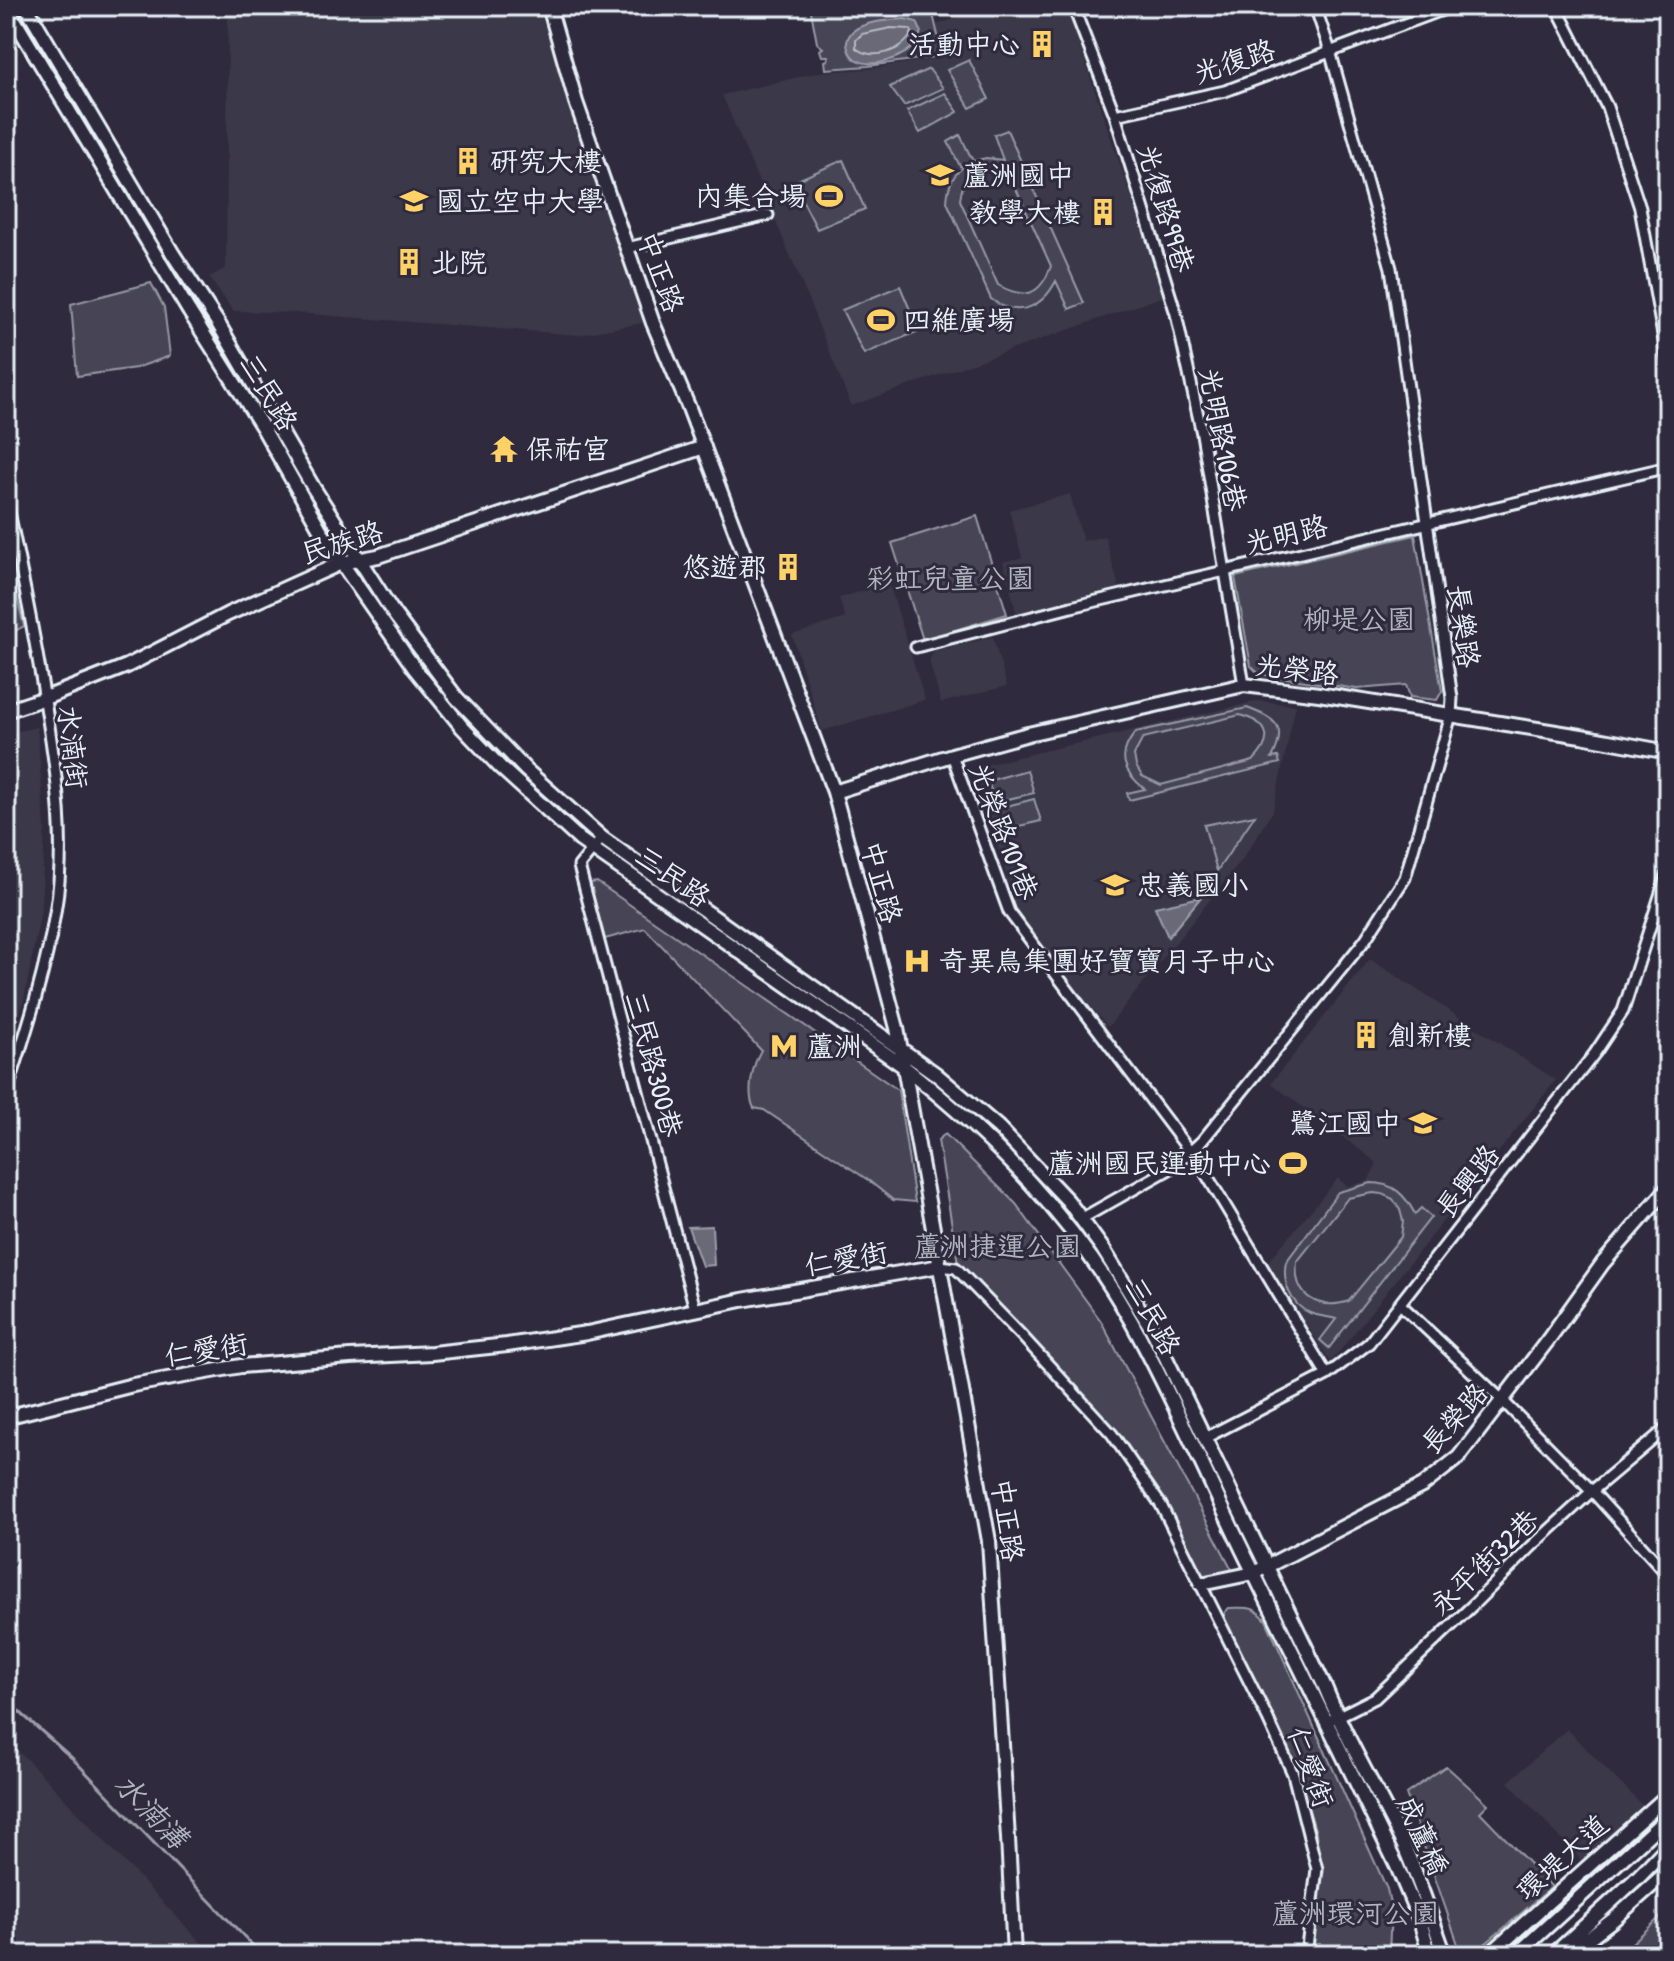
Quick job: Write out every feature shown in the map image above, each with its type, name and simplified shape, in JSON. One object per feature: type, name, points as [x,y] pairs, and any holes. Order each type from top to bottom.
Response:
[{"type":"street","name":"三民路","points":[[6,6],[263,428],[341,563],[415,669],[462,727],[500,767],[580,840],[903,1066],[971,1121],[1041,1193],[1083,1247],[1131,1321],[1260,1570],[1344,1742]]},
{"type":"street","name":"三民路","points":[[26,6],[173,254],[218,323],[313,487],[394,614],[456,697],[526,770],[602,838],[936,1074],[998,1127],[1068,1201],[1139,1306],[1205,1438],[1260,1570]]},
{"type":"street","name":"中正路","points":[[549,6],[576,102],[653,323],[704,447],[834,792],[901,1049],[989,1541],[1014,1955]]},
{"type":"street","name":"光復路99巷","points":[[1073,6],[1115,115],[1176,314]]},
{"type":"street","name":"長樂路","points":[[1081,1219],[1173,1167],[1202,1141],[1365,940],[1405,878],[1451,715],[1452,698],[1391,268],[1315,6]]},
{"type":"street","name":"光復路","points":[[1115,115],[1225,91],[1453,6]]},
{"type":"street","points":[[1556,6],[1607,107],[1640,208],[1668,363]]},
{"type":"street","points":[[627,248],[768,215]]},
{"type":"street","name":"光明路106巷","points":[[1176,314],[1202,434],[1244,685]]},
{"type":"street","name":"民族路","points":[[6,711],[127,666],[293,583],[341,563],[378,556],[704,447]]},
{"type":"street","name":"光明路","points":[[916,647],[1071,607],[1668,467]]},
{"type":"street","name":"水湳街","points":[[6,498],[29,608],[57,773],[59,878],[36,1003],[6,1095]]},
{"type":"street","name":"光榮路","points":[[834,792],[1028,734],[1244,685],[1319,694],[1668,752]]},
{"type":"street","name":"光榮路101巷","points":[[952,755],[1009,912],[1203,1169],[1327,1375]]},
{"type":"street","name":"三民路300巷","points":[[602,838],[579,866],[695,1309]]},
{"type":"street","name":"長興路","points":[[1205,1438],[1327,1375],[1369,1343],[1595,1053],[1623,1011],[1668,871]]},
{"type":"street","name":"長榮路","points":[[1201,1584],[1260,1570],[1422,1486],[1459,1457],[1594,1275],[1668,1188]]},
{"type":"street","name":"仁愛街","points":[[6,1417],[133,1385],[241,1366],[507,1345],[587,1333],[695,1309],[940,1266],[956,1268],[1112,1434],[1161,1505],[1293,1774],[1317,1869],[1306,1955]]},
{"type":"street","points":[[1400,1304],[1503,1401],[1592,1491],[1668,1575]]},
{"type":"street","name":"永平街32巷","points":[[1332,1720],[1375,1698],[1531,1547],[1668,1427]]},
{"type":"street","name":"成蘆橋","points":[[1344,1742],[1420,1921],[1430,1955]]},
{"type":"street","name":"成蘆橋","points":[[1344,1742],[1404,1847],[1445,1955]]},
{"type":"street","name":"環堤大道","points":[[1489,1955],[1668,1795]]},
{"type":"street","name":"環堤大道","points":[[1516,1955],[1668,1817]]},
{"type":"street","points":[[1553,1955],[1668,1846]]},
{"type":"street","points":[[1567,1955],[1668,1871]]},
{"type":"shaded area","name":"國立空中大學","points":[[228,6],[538,6],[643,323],[578,335],[233,311],[209,277],[226,268]]},
{"type":"shaded area","name":"蘆洲國中","points":[[991,6],[1066,6],[1165,296],[851,406],[722,95],[819,72],[867,69],[943,58],[936,25]]},
{"type":"shaded area","points":[[1070,494],[1083,541],[1105,536],[1119,587],[1017,615],[1003,562],[1022,557],[1009,510]]},
{"type":"shaded area","points":[[889,583],[925,700],[822,731],[792,635],[845,618],[839,598]]},
{"type":"shaded area","points":[[993,637],[1007,686],[941,703],[929,661],[934,651]]},
{"type":"shaded area","name":"忠義國小","points":[[1258,701],[1296,705],[1273,811],[1242,860],[1108,1027],[1067,979],[1016,910],[975,767]]},
{"type":"shaded area","points":[[37,727],[45,828],[41,911],[24,1000],[6,1057],[6,734]]},
{"type":"shaded area","name":"鷺江國中","points":[[1370,959],[1556,1080],[1331,1362],[1266,1264],[1338,1178],[1347,1186],[1368,1181],[1377,1163],[1271,1083]]},
{"type":"shaded area","points":[[1567,1729],[1642,1805],[1582,1861],[1508,1782]]},
{"type":"shaded area","points":[[6,1741],[27,1759],[213,1955],[6,1955]]},
{"type":"green space","points":[[810,6],[931,6],[943,56],[826,69],[828,56],[822,56],[820,50],[823,48],[817,43]]},
{"type":"green space","points":[[969,60],[989,99],[970,108],[947,70]]},
{"type":"green space","points":[[929,69],[943,88],[904,106],[890,87]]},
{"type":"green space","points":[[945,93],[958,112],[920,133],[907,111]]},
{"type":"green space","points":[[1007,130],[1084,303],[1069,309],[1056,281],[1044,298],[1028,308],[1010,308],[991,299],[947,202],[952,180],[967,164],[960,166],[948,142],[960,135],[973,161],[986,158],[1003,160],[994,135]],"holes":[[[984,168],[1005,175],[1013,182],[1051,266],[1042,284],[1030,292],[1016,293],[998,285],[960,200],[966,180],[978,170]]]},
{"type":"green space","name":"內集合場","points":[[843,160],[865,209],[817,229],[793,182]]},
{"type":"green space","points":[[151,283],[164,307],[170,356],[136,368],[77,376],[71,304]]},
{"type":"green space","name":"四維廣場","points":[[900,286],[919,331],[864,354],[842,310]]},
{"type":"green space","name":"彩虹兒童公園","points":[[977,516],[1007,614],[923,640],[892,543]]},
{"type":"green space","name":"柳堤公園","points":[[1415,535],[1442,691],[1437,700],[1410,697],[1406,685],[1357,689],[1259,674],[1251,666],[1235,577]]},
{"type":"green space","points":[[6,564],[9,564],[24,626],[6,636]]},
{"type":"green space","points":[[1247,708],[1266,716],[1277,726],[1279,739],[1272,758],[1278,757],[1280,763],[1129,800],[1127,793],[1145,789],[1127,770],[1125,763],[1126,748],[1136,732]],"holes":[[[1240,715],[1250,718],[1266,733],[1264,746],[1253,761],[1161,785],[1142,776],[1136,766],[1134,755],[1143,738]]]},
{"type":"green space","points":[[1027,770],[1034,793],[995,802],[988,781]]},
{"type":"green space","points":[[1034,799],[1041,821],[1002,830],[995,809]]},
{"type":"green space","points":[[1255,815],[1217,871],[1204,825]]},
{"type":"green space","points":[[597,882],[898,1090],[915,1202],[893,1200],[764,1110],[754,1108],[752,1079],[761,1050],[645,928],[605,939],[590,883]]},
{"type":"green space","name":"蘆洲捷運公園","points":[[945,1134],[1016,1204],[1101,1321],[1236,1577],[1201,1584],[1117,1433],[958,1263],[938,1140]]},
{"type":"green space","points":[[1371,1183],[1386,1185],[1403,1196],[1415,1214],[1421,1208],[1431,1217],[1329,1348],[1320,1340],[1336,1319],[1310,1313],[1297,1304],[1289,1292],[1285,1269],[1286,1262],[1338,1192]],"holes":[[[1382,1194],[1393,1199],[1400,1210],[1403,1221],[1401,1237],[1349,1301],[1328,1304],[1310,1298],[1299,1284],[1297,1262],[1348,1198]]]},
{"type":"green space","name":"蘆洲環河公園","points":[[1229,1608],[1254,1610],[1266,1620],[1387,1889],[1391,1908],[1389,1955],[1310,1955],[1320,1897],[1316,1833],[1298,1774],[1225,1623],[1225,1612]]},
{"type":"green space","points":[[1446,1766],[1488,1804],[1480,1812],[1552,1887],[1472,1955],[1465,1955],[1460,1950],[1406,1794]]},
{"type":"green space","points":[[1668,1910],[1668,1955],[1619,1955]]},
{"type":"water","points":[[905,19],[917,22],[921,31],[918,41],[905,53],[879,63],[862,62],[850,54],[847,43],[854,30],[870,23]]},
{"type":"water","points":[[1201,897],[1168,937],[1155,907]]},
{"type":"water","points":[[712,1226],[714,1265],[702,1266],[688,1227]]},
{"type":"waterway","name":"水湳溝","points":[[6,1700],[72,1758],[262,1955]]},
{"type":"place","name":"活動中心","points":[[1042,44]]},
{"type":"place","name":"研究大樓","points":[[468,161]]},
{"type":"place","name":"蘆洲國中","points":[[940,175]]},
{"type":"place","name":"內集合場","points":[[829,196]]},
{"type":"place","name":"國立空中大學","points":[[414,201]]},
{"type":"place","name":"教學大樓","points":[[1103,212]]},
{"type":"place","name":"北院","points":[[409,262]]},
{"type":"place","name":"四維廣場","points":[[881,320]]},
{"type":"place","name":"保祐宮","points":[[504,449]]},
{"type":"place","name":"悠遊郡","points":[[788,567]]},
{"type":"place","name":"忠義國小","points":[[1115,885]]},
{"type":"place","name":"奇異鳥集團好寶寶月子中心","points":[[917,961]]},
{"type":"place","name":"創新樓","points":[[1366,1035]]},
{"type":"place","name":"蘆洲","points":[[784,1046]]},
{"type":"place","name":"鷺江國中","points":[[1423,1123]]},
{"type":"place","name":"蘆洲國民運動中心","points":[[1293,1163]]}]
